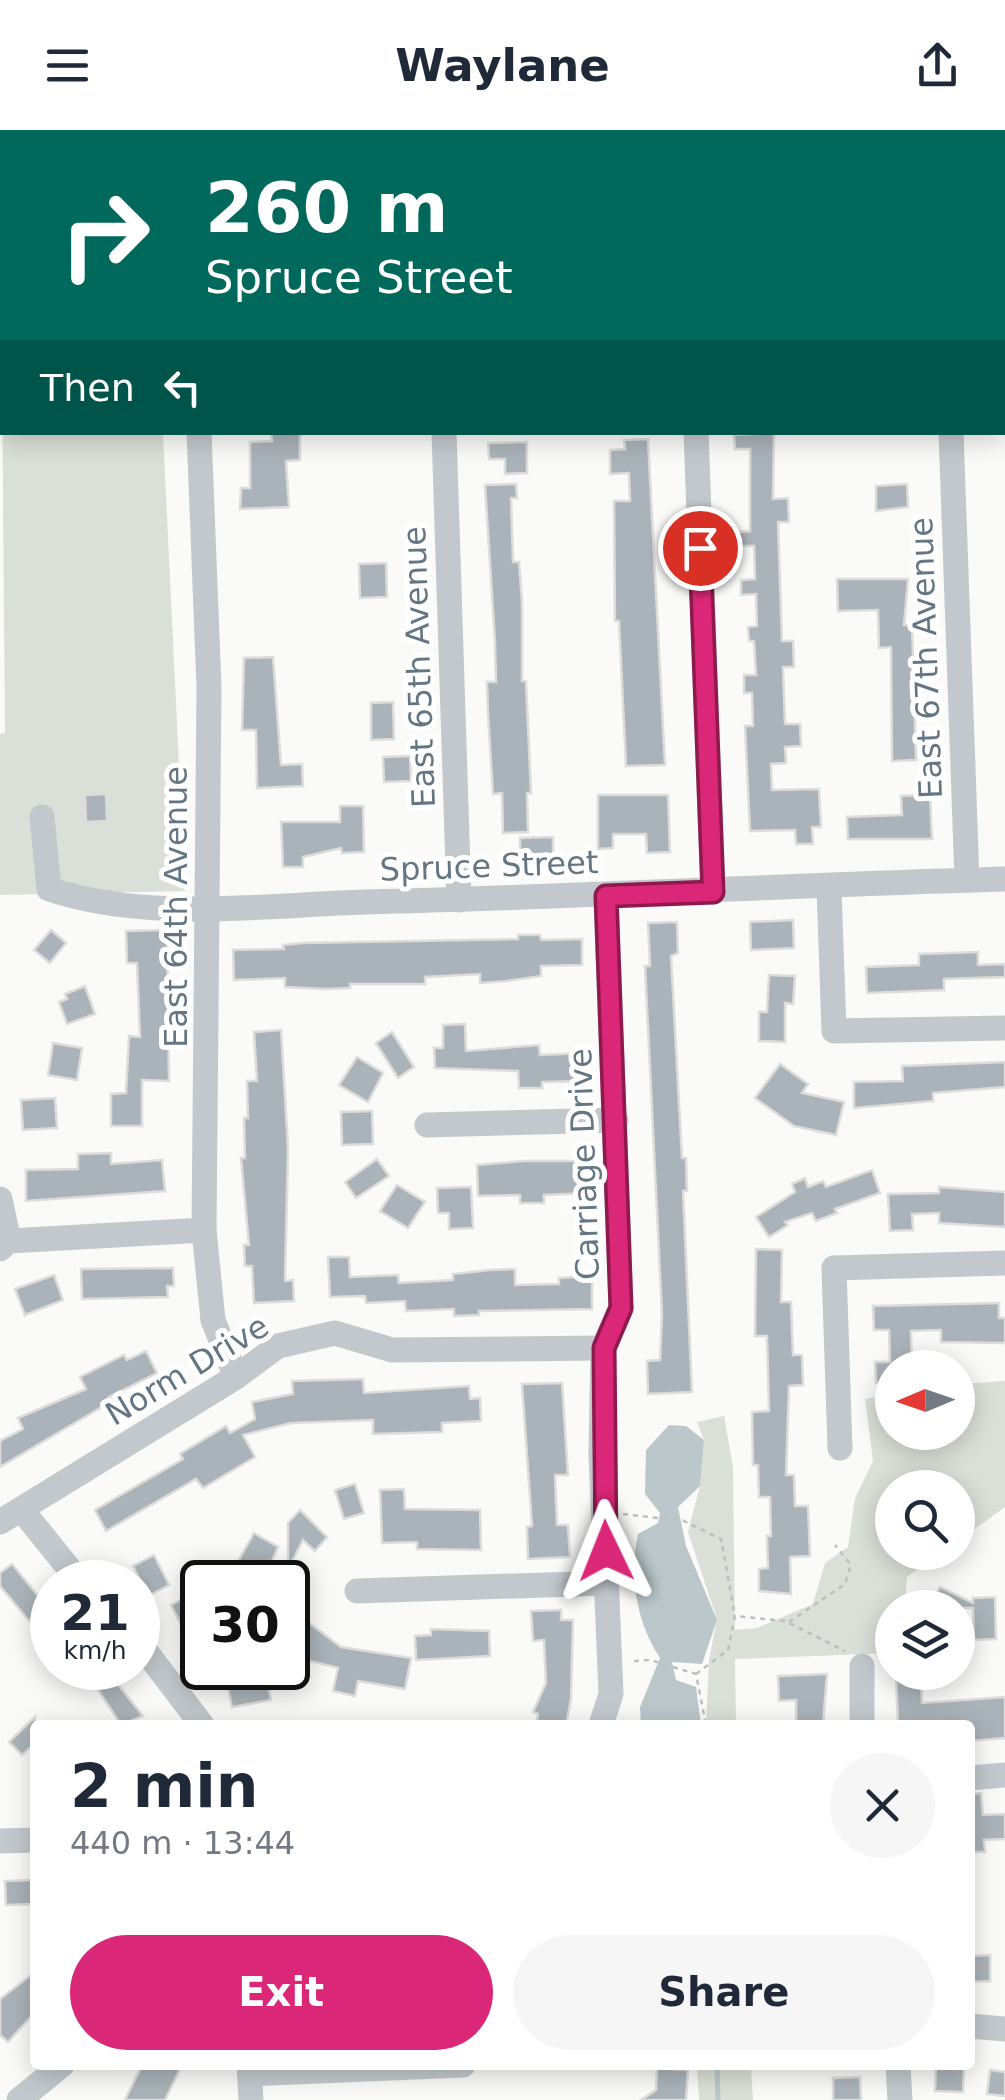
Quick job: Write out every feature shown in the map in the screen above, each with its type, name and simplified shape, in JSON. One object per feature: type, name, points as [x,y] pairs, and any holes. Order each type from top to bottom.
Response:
[{"type":"street","name":"East 64th Avenue","points":[[199,435],[209,687],[210,906],[204,1230],[213,1320],[236,1378]]},
{"type":"street","name":"East 65th Avenue","points":[[444,435],[459,900]]},
{"type":"street","points":[[696,435],[713,892]]},
{"type":"street","name":"East 67th Avenue","points":[[950,435],[967,880]]},
{"type":"street","name":"Spruce Street","points":[[42,818],[50,889],[93,904],[210,906],[606,896],[1005,879]]},
{"type":"street","points":[[830,888],[834,1031],[1005,1028]]},
{"type":"street","name":"Carriage Drive","points":[[603,1720],[611,1694],[604,1348],[621,1308],[606,896]]},
{"type":"street","points":[[426,1125],[616,1120]]},
{"type":"street","points":[[0,1199],[5,1245],[204,1230]]},
{"type":"street","points":[[840,1448],[834,1268],[1005,1263]]},
{"type":"street","name":"Norm Drive","points":[[10,1516],[236,1378],[278,1346],[335,1333],[392,1350],[604,1348]]},
{"type":"street","points":[[10,1516],[57,1560]]},
{"type":"street","points":[[356,1591],[607,1584]]},
{"type":"street","points":[[862,1666],[862,1720]]},
{"type":"street","points":[[160,1670],[198,1720]]},
{"type":"street","points":[[975,1778],[1005,1775]]},
{"type":"street","points":[[0,1841],[30,1840]]},
{"type":"street","points":[[975,2026],[1005,2029]]},
{"type":"street","points":[[19,2100],[56,2070]]},
{"type":"street","points":[[250,2080],[349,2070]]},
{"type":"street","points":[[898,2070],[900,2100]]},
{"type":"path","points":[[617,1514],[648,1514],[684,1521],[721,1538],[734,1616],[728,1650],[696,1674]]},
{"type":"path","points":[[788,1622],[845,1584],[850,1565],[835,1545]]},
{"type":"path","points":[[734,1616],[788,1622],[843,1649],[862,1666]]},
{"type":"path","points":[[622,1662],[650,1660],[696,1674]]},
{"type":"path","points":[[696,1674],[705,1720]]},
{"type":"shaded area","points":[[3,435],[163,435],[185,891],[0,895],[0,734],[5,733]]},
{"type":"shaded area","points":[[1005,1381],[1005,1507],[975,1529],[975,1470],[875,1470],[875,1570],[917,1570],[907,1577],[906,1590],[875,1590],[875,1654],[735,1659],[736,1720],[706,1720],[709,1660],[717,1619],[688,1532],[700,1486],[704,1440],[697,1422],[724,1416],[733,1467],[735,1630],[757,1628],[813,1604],[825,1563],[848,1547],[855,1498],[873,1461],[865,1399],[875,1398],[875,1450],[975,1450],[975,1383]]},
{"type":"shaded area","points":[[669,1425],[686,1426],[704,1440],[700,1486],[678,1507],[686,1546],[717,1620],[702,1664],[672,1662],[676,1680],[696,1687],[700,1720],[641,1720],[640,1707],[660,1658],[640,1614],[635,1582],[638,1534],[658,1523],[660,1513],[645,1494],[646,1450]]},
{"type":"shaded area","points":[[697,2070],[751,2070],[753,2100],[699,2100]]},
{"type":"building","points":[[271,435],[300,435],[300,460],[286,461],[289,507],[240,509],[241,488],[250,488],[250,442],[272,441]]},
{"type":"building","points":[[734,435],[774,435],[773,499],[788,498],[789,522],[778,522],[782,641],[793,641],[794,667],[783,667],[785,724],[800,724],[801,746],[785,747],[786,763],[771,764],[772,790],[819,789],[821,827],[812,827],[813,844],[796,844],[795,830],[750,831],[745,726],[753,726],[752,693],[744,693],[744,675],[756,675],[754,641],[749,641],[748,627],[757,626],[756,594],[741,595],[741,580],[755,579],[754,546],[738,546],[738,532],[750,531],[750,449],[735,449]]},
{"type":"building","points":[[648,439],[665,765],[626,766],[619,621],[615,621],[614,501],[630,501],[629,473],[610,474],[610,450],[625,449],[624,440]]},
{"type":"building","points":[[527,442],[527,473],[505,474],[505,459],[489,459],[488,443]]},
{"type":"building","points":[[516,484],[517,498],[511,498],[513,562],[519,562],[522,681],[526,681],[531,793],[527,793],[528,832],[503,833],[502,793],[493,794],[488,714],[487,682],[496,682],[485,485]]},
{"type":"building","points":[[907,484],[908,507],[876,511],[876,486]]},
{"type":"building","points":[[386,563],[387,597],[360,598],[359,564]]},
{"type":"building","points":[[837,579],[908,579],[904,625],[912,625],[916,760],[892,761],[891,647],[879,648],[878,610],[838,611]]},
{"type":"building","points":[[273,657],[281,765],[302,764],[303,786],[257,788],[256,730],[242,730],[244,658]]},
{"type":"building","points":[[393,702],[394,739],[371,740],[371,703]]},
{"type":"building","points":[[410,756],[411,781],[384,782],[383,757]]},
{"type":"building","points":[[106,794],[107,821],[86,822],[85,795]]},
{"type":"building","points":[[598,795],[668,795],[670,852],[647,853],[646,834],[613,834],[613,848],[598,849]]},
{"type":"building","points":[[930,795],[932,839],[848,839],[847,817],[902,815],[901,796]]},
{"type":"building","points":[[340,806],[363,806],[364,852],[342,853],[341,848],[303,857],[303,867],[283,867],[281,822],[340,822]]},
{"type":"building","points":[[553,837],[553,858],[520,859],[520,838]]},
{"type":"building","points":[[793,920],[794,948],[751,950],[750,922]]},
{"type":"building","points":[[677,922],[678,953],[671,956],[682,1158],[686,1158],[687,1191],[683,1191],[692,1392],[648,1394],[647,1361],[660,1360],[662,1314],[645,966],[650,966],[648,923]]},
{"type":"building","points":[[51,930],[66,943],[50,963],[34,950]]},
{"type":"building","points":[[167,930],[169,1081],[142,1080],[142,1126],[111,1126],[111,1094],[126,1093],[129,1036],[140,1037],[137,963],[127,963],[126,931]]},
{"type":"building","points":[[518,935],[540,935],[541,940],[582,939],[582,965],[541,966],[541,976],[480,983],[480,974],[425,977],[425,984],[350,984],[350,988],[326,989],[285,987],[285,978],[234,980],[233,950],[284,949],[283,945],[303,943],[518,939]]},
{"type":"building","points":[[978,952],[978,965],[1005,964],[1005,977],[944,979],[944,990],[867,993],[866,967],[919,965],[919,954]]},
{"type":"building","points":[[769,975],[795,976],[793,1004],[785,1003],[785,1042],[759,1041],[759,1012],[767,1012]]},
{"type":"building","points":[[85,986],[95,1014],[67,1024],[59,1002],[67,999],[65,994]]},
{"type":"building","points":[[465,1024],[466,1051],[539,1045],[540,1055],[585,1053],[586,1081],[542,1082],[542,1088],[519,1088],[518,1071],[435,1068],[434,1048],[443,1048],[443,1025]]},
{"type":"building","points":[[281,1030],[288,1148],[285,1281],[293,1280],[294,1301],[254,1303],[252,1266],[245,1266],[244,1245],[249,1245],[241,1158],[245,1158],[247,1081],[257,1081],[254,1032]]},
{"type":"building","points":[[392,1032],[414,1067],[398,1078],[376,1043]]},
{"type":"building","points":[[53,1043],[82,1048],[77,1080],[48,1075]]},
{"type":"building","points":[[357,1057],[383,1073],[368,1102],[339,1085]]},
{"type":"building","points":[[1005,1062],[1005,1087],[933,1093],[933,1101],[854,1108],[854,1082],[903,1081],[902,1066]]},
{"type":"building","points":[[780,1064],[808,1084],[802,1093],[844,1102],[836,1135],[794,1126],[755,1098]]},
{"type":"building","points":[[55,1098],[57,1128],[23,1130],[21,1100]]},
{"type":"building","points":[[372,1111],[373,1144],[342,1145],[341,1112]]},
{"type":"building","points":[[111,1153],[111,1164],[162,1160],[165,1191],[26,1201],[26,1170],[78,1169],[78,1154]]},
{"type":"building","points":[[377,1159],[389,1176],[356,1198],[345,1182]]},
{"type":"building","points":[[589,1161],[590,1193],[544,1195],[544,1203],[520,1203],[520,1195],[478,1196],[477,1165]]},
{"type":"building","points":[[872,1170],[880,1193],[835,1209],[837,1213],[816,1221],[812,1213],[785,1222],[788,1225],[769,1237],[756,1217],[795,1192],[792,1184],[805,1178],[808,1187],[823,1181],[826,1187]]},
{"type":"building","points":[[397,1185],[425,1202],[408,1228],[380,1211]]},
{"type":"building","points":[[471,1187],[473,1228],[449,1229],[449,1213],[438,1213],[437,1188]]},
{"type":"building","points":[[939,1187],[1005,1192],[1005,1227],[939,1223],[939,1213],[912,1214],[913,1230],[890,1231],[888,1194],[939,1193]]},
{"type":"building","points":[[756,1249],[782,1250],[781,1302],[791,1302],[793,1355],[802,1355],[803,1385],[789,1386],[786,1475],[794,1475],[795,1506],[808,1506],[810,1556],[790,1557],[791,1594],[759,1591],[759,1569],[768,1568],[767,1536],[771,1536],[770,1497],[759,1497],[758,1465],[753,1465],[752,1412],[769,1411],[767,1336],[755,1336]]},
{"type":"building","points":[[328,1257],[349,1257],[350,1277],[398,1275],[399,1283],[453,1280],[453,1274],[515,1269],[515,1285],[559,1284],[559,1278],[592,1276],[592,1309],[479,1311],[479,1315],[454,1316],[454,1309],[406,1311],[405,1301],[366,1303],[365,1296],[330,1297]]},
{"type":"building","points":[[173,1268],[174,1286],[167,1286],[168,1297],[82,1299],[81,1269]]},
{"type":"building","points":[[54,1275],[63,1300],[25,1315],[15,1289]]},
{"type":"building","points":[[999,1303],[999,1318],[1005,1318],[1005,1343],[941,1342],[941,1330],[911,1331],[912,1350],[890,1350],[889,1330],[874,1330],[873,1306]]},
{"type":"building","points":[[146,1351],[157,1373],[109,1397],[112,1401],[0,1467],[0,1441],[23,1429],[18,1418],[86,1389],[80,1377],[124,1355],[127,1360]]},
{"type":"building","points":[[363,1379],[364,1393],[469,1386],[470,1399],[480,1398],[481,1421],[442,1423],[442,1432],[373,1434],[373,1420],[291,1423],[243,1435],[255,1457],[203,1488],[196,1479],[106,1531],[95,1510],[183,1459],[180,1454],[226,1426],[230,1433],[255,1419],[252,1402],[293,1394],[292,1381]]},
{"type":"building","points":[[562,1383],[568,1475],[555,1475],[557,1525],[568,1525],[570,1557],[528,1559],[527,1527],[532,1526],[522,1384]]},
{"type":"building","points":[[355,1484],[364,1513],[344,1519],[335,1490]]},
{"type":"building","points":[[404,1489],[405,1509],[480,1510],[481,1550],[417,1549],[417,1542],[382,1543],[380,1490]]},
{"type":"building","points":[[300,1510],[327,1537],[315,1551],[303,1540],[293,1560],[288,1560],[288,1523]]},
{"type":"building","points":[[254,1533],[278,1547],[272,1560],[239,1560]]},
{"type":"building","points":[[12,1564],[30,1586],[30,1622],[0,1586],[0,1573]]},
{"type":"building","points":[[160,1567],[169,1585],[160,1590]]},
{"type":"building","points":[[995,1597],[996,1639],[975,1640],[975,1598]]},
{"type":"building","points":[[180,1600],[180,1622],[171,1605]]},
{"type":"building","points":[[561,1610],[561,1620],[573,1620],[567,1720],[537,1720],[538,1714],[533,1712],[546,1683],[544,1640],[533,1641],[531,1611]]},
{"type":"building","points":[[310,1624],[341,1647],[411,1658],[405,1689],[358,1681],[355,1696],[333,1691],[338,1668],[310,1661]]},
{"type":"building","points":[[431,1629],[489,1631],[490,1656],[416,1660],[415,1636],[431,1635]]},
{"type":"building","points":[[827,1674],[823,1720],[796,1720],[796,1700],[779,1701],[778,1676]]},
{"type":"building","points":[[98,1690],[122,1690],[143,1716],[118,1720]]},
{"type":"building","points":[[229,1690],[269,1690],[271,1700],[232,1707]]},
{"type":"building","points":[[897,1690],[922,1690],[922,1703],[1005,1697],[1005,1738],[975,1741],[975,1720],[898,1720]]},
{"type":"building","points":[[30,1722],[30,1748],[22,1755],[9,1742]]},
{"type":"building","points":[[981,1793],[983,1815],[1005,1814],[1005,1839],[984,1840],[985,1852],[975,1852],[975,1794]]},
{"type":"building","points":[[30,1880],[30,1904],[6,1905],[5,1881]]},
{"type":"building","points":[[990,1955],[990,1981],[975,1982],[975,1956]]},
{"type":"building","points":[[30,1976],[30,2018],[8,2042],[0,2035],[0,1999]]},
{"type":"building","points":[[140,2070],[180,2070],[165,2100],[125,2100]]},
{"type":"building","points":[[657,2070],[688,2070],[686,2100],[641,2100],[656,2090]]},
{"type":"building","points":[[936,2070],[964,2070],[963,2092],[935,2091]]},
{"type":"building","points":[[990,2070],[1005,2072],[1005,2096],[987,2094]]},
{"type":"building","points":[[860,2077],[861,2100],[833,2100],[833,2078]]},
{"type":"waterway","points":[[717,2070],[718,2100]]},
{"type":"route","points":[[606,1551],[602,1454],[604,1348],[621,1308],[606,896],[713,892],[700,548]]}]
